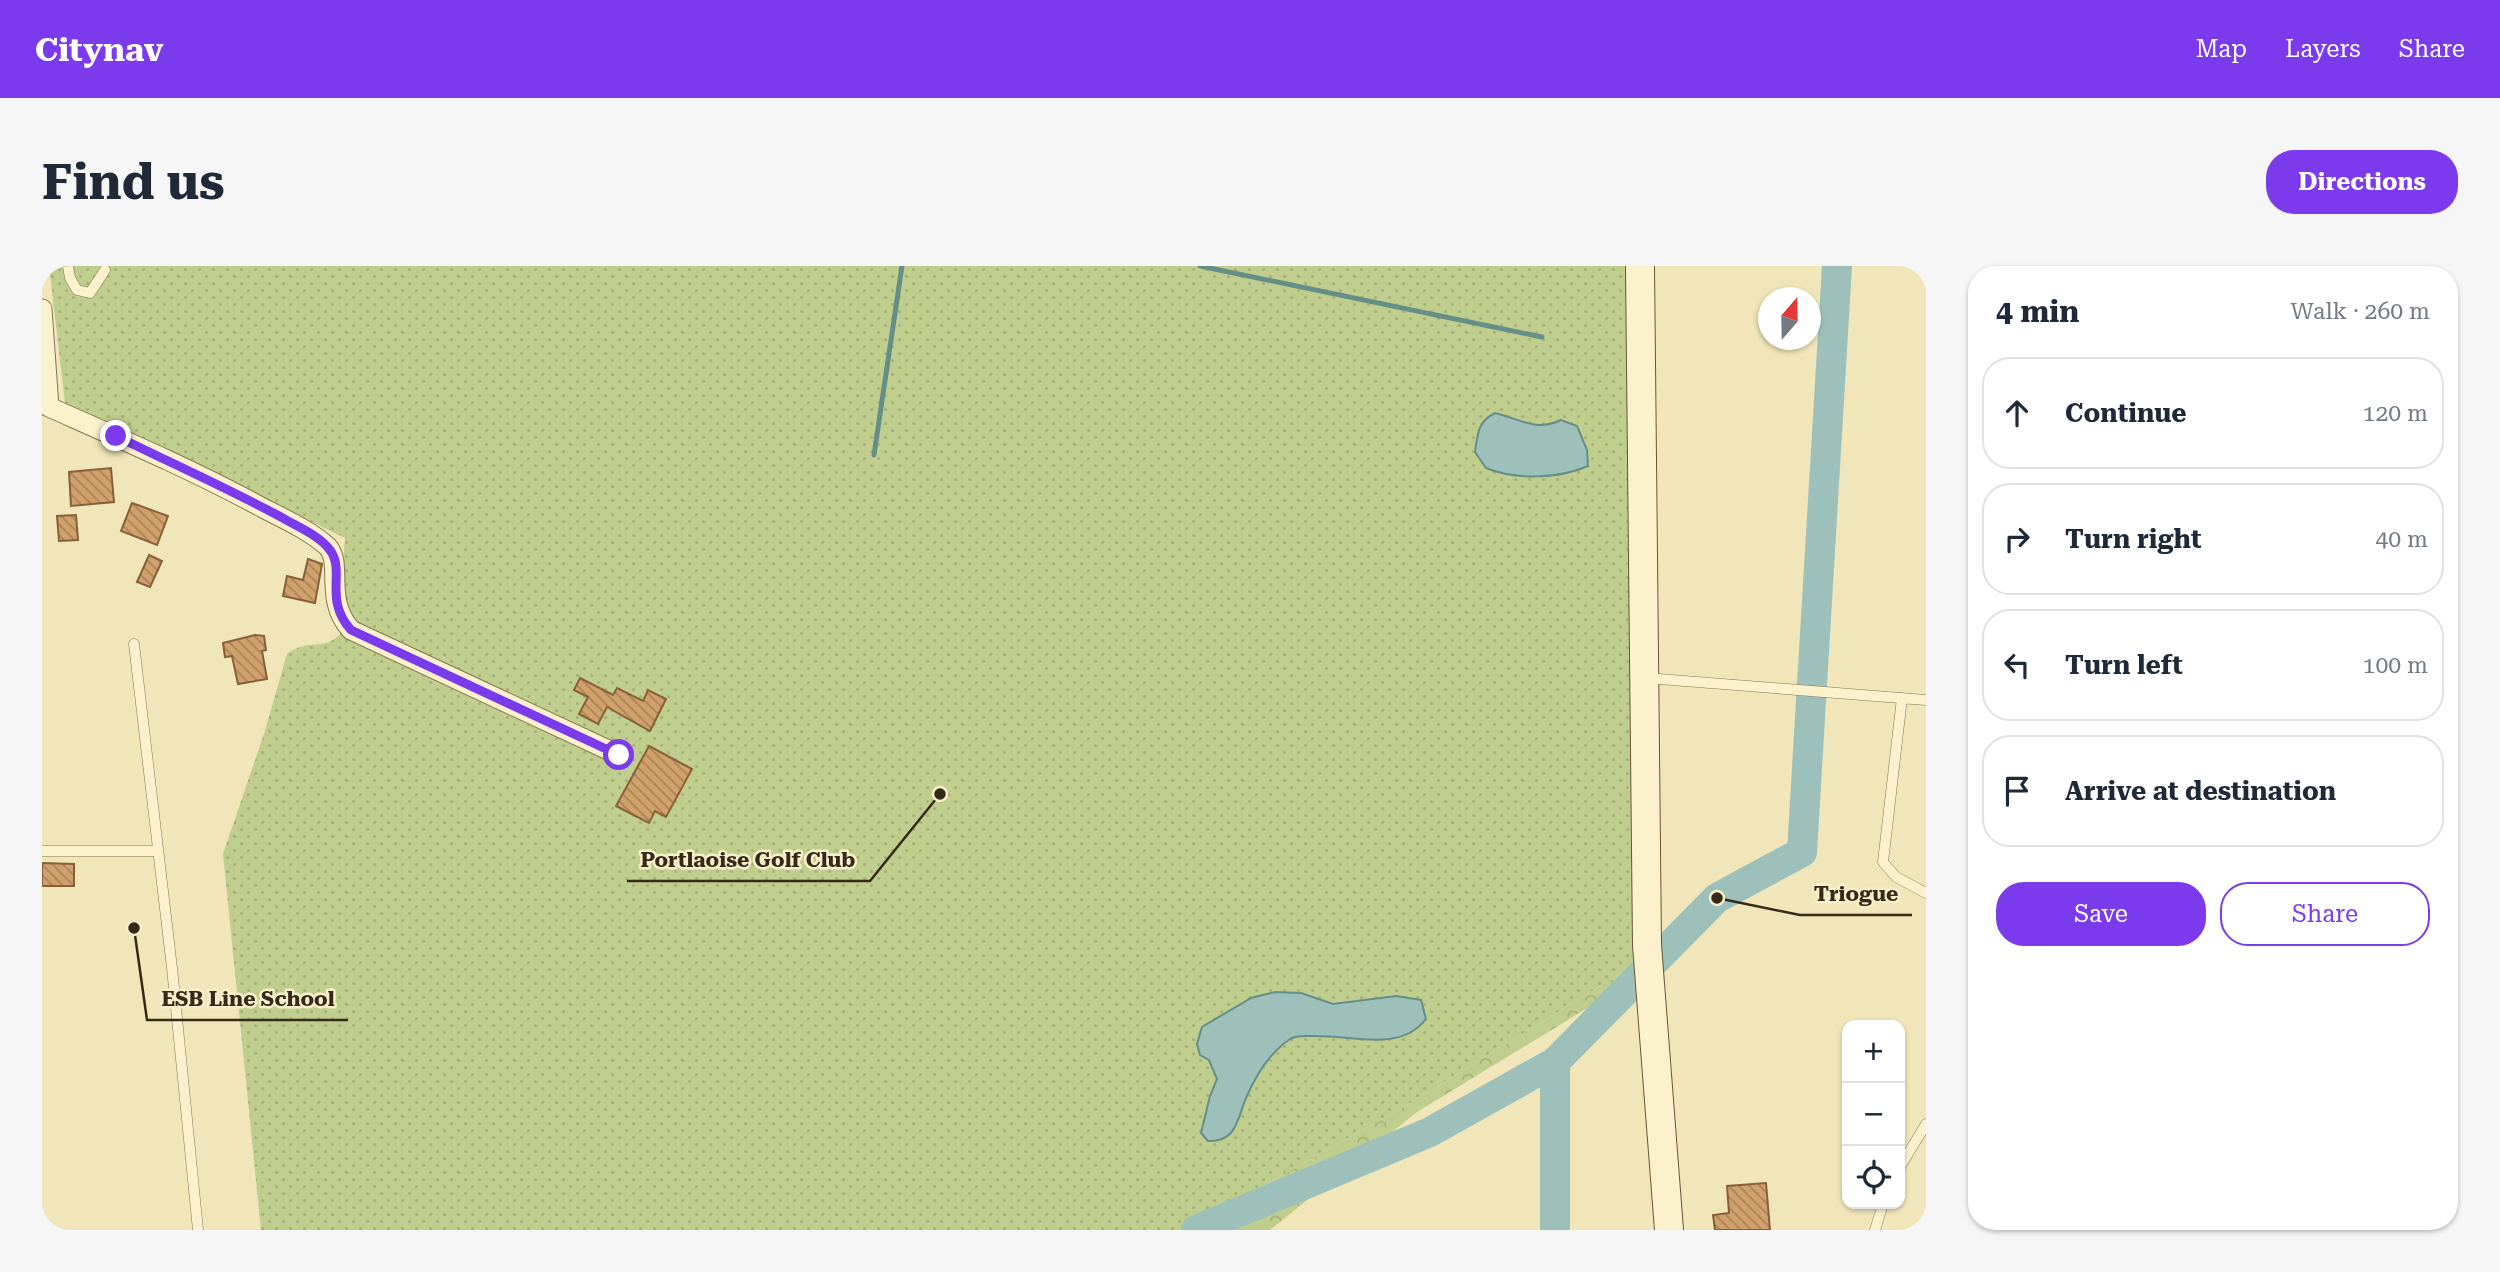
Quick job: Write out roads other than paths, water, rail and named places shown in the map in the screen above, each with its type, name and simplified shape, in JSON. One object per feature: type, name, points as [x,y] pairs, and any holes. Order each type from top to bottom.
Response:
[{"type":"main road","points":[[1640,266],[1642,678],[1647,944],[1669,1230]]},
{"type":"street","points":[[42,309],[49,407],[235,493],[305,530],[328,547],[335,562],[335,606],[351,630],[619,755]]},
{"type":"lane","points":[[68,266],[70,278],[77,290],[90,293],[105,270]]},
{"type":"lane","points":[[134,644],[198,1230]]},
{"type":"lane","points":[[1642,678],[1926,700]]},
{"type":"lane","points":[[1902,698],[1884,862],[1896,877],[1926,893]]},
{"type":"lane","points":[[42,850],[158,851]]},
{"type":"lane","points":[[1905,1159],[1926,1124]]},
{"type":"lane","points":[[1875,1230],[1881,1209]]},
{"type":"water","points":[[1495,413],[1536,425],[1561,420],[1577,426],[1587,450],[1588,466],[1551,476],[1510,475],[1486,468],[1475,452],[1479,429],[1485,420]]},
{"type":"water","points":[[1275,992],[1301,993],[1333,1004],[1396,996],[1421,1000],[1426,1019],[1415,1030],[1388,1039],[1303,1036],[1290,1039],[1269,1058],[1259,1073],[1230,1133],[1225,1138],[1208,1141],[1201,1133],[1217,1079],[1209,1060],[1200,1055],[1197,1044],[1202,1027],[1251,998]]},
{"type":"waterway","points":[[874,455],[902,266]]},
{"type":"waterway","points":[[1200,266],[1542,337]]},
{"type":"waterway","points":[[1196,1230],[1430,1132],[1555,1062],[1717,898],[1802,852],[1837,266]]},
{"type":"waterway","points":[[1555,1062],[1555,1230]]},
{"type":"place","name":"Portlaoise Golf Club","points":[[940,794]]},
{"type":"place","name":"Triogue","points":[[1717,898]]},
{"type":"place","name":"ESB Line School","points":[[134,928]]}]
